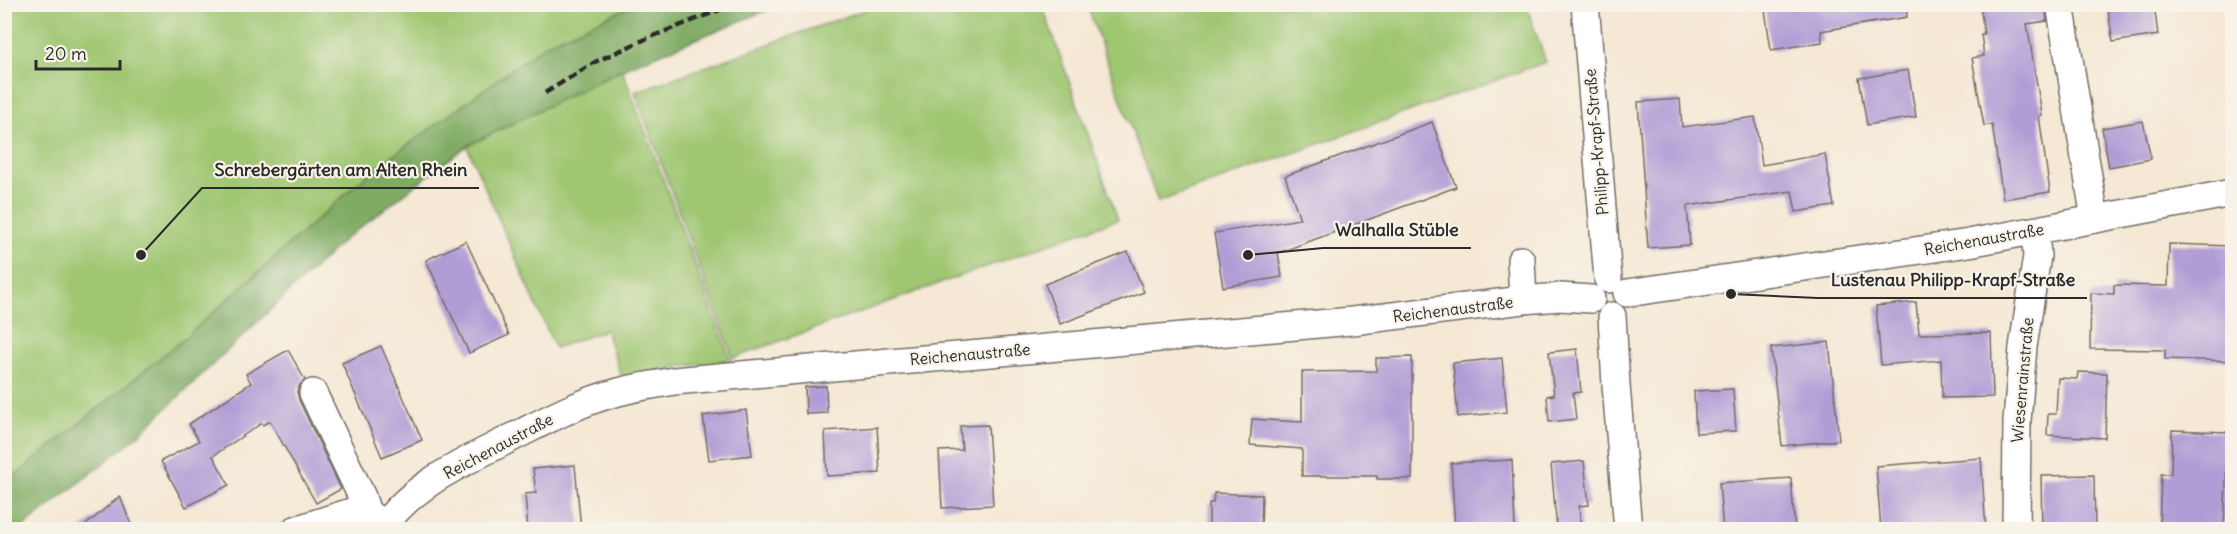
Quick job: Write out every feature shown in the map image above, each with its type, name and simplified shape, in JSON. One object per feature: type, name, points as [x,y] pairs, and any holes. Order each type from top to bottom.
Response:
[{"type":"street","name":"Philipp-Krapf-Straße","points":[[1585,4],[1609,291]]},
{"type":"street","points":[[2060,4],[2095,219]]},
{"type":"street","name":"Reichenaustraße","points":[[378,522],[444,472],[554,416],[615,393],[674,381],[1319,324],[1560,297],[1969,243],[2232,193]]},
{"type":"street","name":"Wiesenrainstraße","points":[[2016,530],[2017,421],[2025,335],[2037,256],[2035,231]]},
{"type":"street","points":[[1521,260],[1523,300]]},
{"type":"street","points":[[1609,291],[1625,308],[1612,316],[1628,530]]},
{"type":"street","points":[[313,393],[362,497],[378,522]]},
{"type":"street","points":[[295,530],[354,511],[378,522]]},
{"type":"green space","points":[[881,4],[1042,5],[1118,219],[733,358],[635,92]]},
{"type":"green space","points":[[5,5],[634,5],[548,43],[368,174],[186,337],[5,484]]},
{"type":"green space","points":[[634,5],[780,5],[622,69],[467,146],[345,239],[134,439],[21,529],[5,529],[5,484],[186,337],[368,174],[548,43]]},
{"type":"green space","points":[[1087,5],[1526,5],[1546,62],[1158,202]]},
{"type":"green space","points":[[622,69],[731,361],[678,367],[623,381],[606,330],[555,348],[467,146]]},
{"type":"building","points":[[1764,4],[1906,4],[1907,17],[1821,31],[1822,42],[1771,50]]},
{"type":"building","points":[[1980,4],[2045,4],[2047,21],[2027,24],[2042,115],[2039,116],[2050,192],[2003,199],[1992,124],[1984,126],[1972,58],[1984,56]]},
{"type":"building","points":[[2107,4],[2154,4],[2158,35],[2113,42]]},
{"type":"building","points":[[1908,70],[1916,117],[1867,125],[1859,78]]},
{"type":"building","points":[[1680,99],[1682,127],[1755,117],[1762,165],[1825,154],[1834,206],[1796,212],[1792,191],[1687,206],[1690,245],[1648,248],[1638,102]]},
{"type":"building","points":[[2143,121],[2151,159],[2109,167],[2102,128]]},
{"type":"building","points":[[1432,122],[1456,187],[1278,253],[1282,277],[1223,287],[1214,233],[1300,219],[1285,176]]},
{"type":"building","points":[[466,241],[509,335],[469,353],[426,260]]},
{"type":"building","points":[[2169,244],[2232,246],[2230,361],[2165,359],[2165,350],[2090,349],[2091,293],[2114,294],[2114,285],[2168,286]]},
{"type":"building","points":[[1128,252],[1144,292],[1060,324],[1045,284]]},
{"type":"building","points":[[1916,302],[1919,334],[1991,333],[1993,397],[1942,398],[1941,360],[1881,365],[1876,306]]},
{"type":"building","points":[[1829,342],[1839,440],[1782,446],[1771,348]]},
{"type":"building","points":[[381,346],[422,440],[382,457],[342,363]]},
{"type":"building","points":[[1577,349],[1581,392],[1573,393],[1576,419],[1549,422],[1547,396],[1554,395],[1549,352]]},
{"type":"building","points":[[288,350],[305,380],[297,391],[299,400],[341,489],[316,503],[270,421],[263,425],[262,423],[213,456],[229,485],[186,507],[161,461],[199,441],[189,424],[251,383],[246,374]]},
{"type":"building","points":[[1412,357],[1412,479],[1377,479],[1377,476],[1302,476],[1302,449],[1250,445],[1252,419],[1302,422],[1302,372],[1376,371],[1376,358]]},
{"type":"building","points":[[1502,358],[1507,412],[1458,417],[1453,363]]},
{"type":"building","points":[[2078,372],[2107,373],[2105,438],[2047,435],[2048,414],[2056,414],[2058,378],[2077,379]]},
{"type":"building","points":[[826,386],[827,413],[806,414],[805,387]]},
{"type":"building","points":[[1733,389],[1736,431],[1696,433],[1694,391]]},
{"type":"building","points":[[746,410],[752,455],[709,460],[703,416]]},
{"type":"building","points":[[988,425],[993,505],[942,508],[939,451],[962,450],[960,426]]},
{"type":"building","points":[[877,427],[880,473],[827,476],[825,431]]},
{"type":"building","points":[[2172,430],[2228,432],[2224,530],[2159,530],[2161,474],[2171,474]]},
{"type":"building","points":[[1981,458],[1986,530],[1881,530],[1876,466]]},
{"type":"building","points":[[1512,460],[1515,528],[1455,530],[1451,463]]},
{"type":"building","points":[[1584,461],[1589,505],[1579,506],[1581,530],[1557,530],[1551,464]]},
{"type":"building","points":[[575,465],[581,530],[528,530],[525,494],[536,493],[533,469]]},
{"type":"building","points":[[2094,475],[2095,530],[2042,530],[2041,476]]},
{"type":"building","points":[[1791,478],[1795,530],[1723,530],[1719,483]]},
{"type":"building","points":[[1214,493],[1262,495],[1261,530],[1209,530],[1209,503],[1213,503]]},
{"type":"building","points":[[120,496],[133,530],[80,530]]},
{"type":"railway","points":[[545,93],[595,62],[648,38],[735,4]]},
{"type":"place","name":"Schrebergärten am Alten Rhein","points":[[141,255]]},
{"type":"place","name":"Walhalla Stüble","points":[[1248,255]]},
{"type":"place","name":"Lustenau Philipp-Krapf-Straße","points":[[1731,294]]}]
